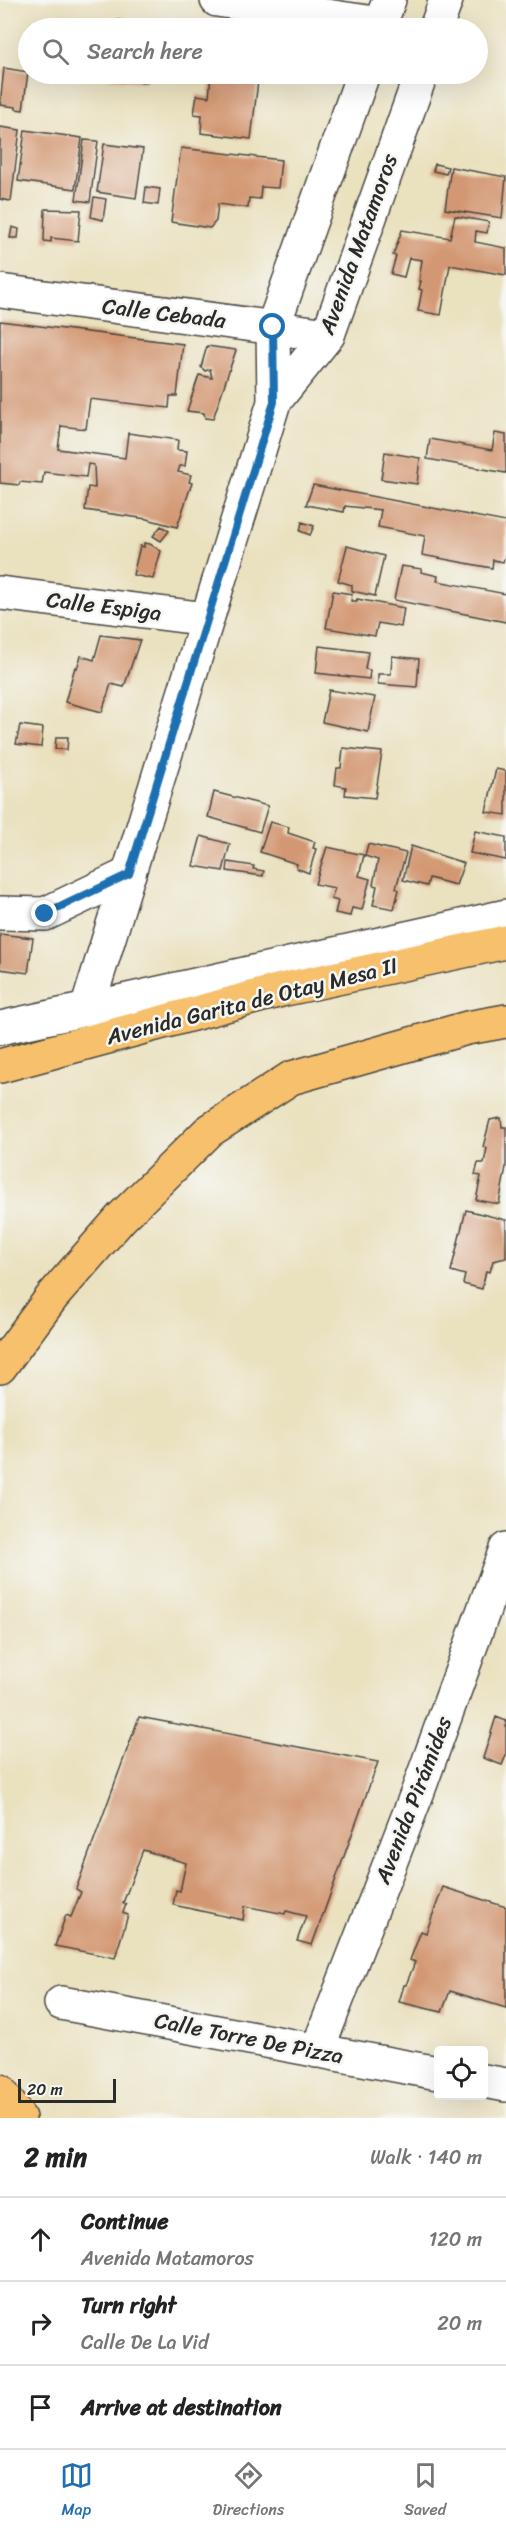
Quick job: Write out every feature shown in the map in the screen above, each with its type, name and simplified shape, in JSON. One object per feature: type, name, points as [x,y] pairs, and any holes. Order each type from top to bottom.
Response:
[{"type":"highway","name":"Avenida Garita de Otay Mesa II","points":[[0,1066],[280,990],[506,942]]},
{"type":"highway","points":[[0,1367],[52,1297],[121,1218],[208,1131],[291,1078],[467,1028],[506,1021]]},
{"type":"highway","points":[[0,2091],[19,2118]]},
{"type":"street","points":[[217,0],[383,18]]},
{"type":"street","points":[[440,18],[446,0]]},
{"type":"street","name":"Avenida Matamoros","points":[[87,1009],[274,402],[273,327],[359,84]]},
{"type":"street","name":"Avenida Matamoros","points":[[274,402],[328,335],[416,84]]},
{"type":"street","name":"Calle Cebada","points":[[0,291],[328,335]]},
{"type":"street","name":"Calle Espiga","points":[[0,593],[207,619]]},
{"type":"street","points":[[0,913],[45,914],[129,874]]},
{"type":"street","points":[[0,1028],[506,916]]},
{"type":"street","name":"Avenida Pirámides","points":[[316,2050],[418,1791],[506,1549]]},
{"type":"street","name":"Calle Torre De Pizza","points":[[61,2003],[434,2072]]},
{"type":"street","points":[[488,2082],[506,2085]]},
{"type":"building","points":[[4,68],[18,70],[18,84],[26,84],[23,110],[0,105]]},
{"type":"building","points":[[210,84],[258,84],[251,139],[201,133],[202,115],[194,114],[197,95],[209,97]]},
{"type":"building","points":[[0,127],[20,130],[11,201],[0,199]]},
{"type":"building","points":[[25,130],[82,138],[75,189],[18,181]]},
{"type":"building","points":[[84,140],[98,141],[90,202],[76,200]]},
{"type":"building","points":[[104,144],[143,149],[136,198],[97,192]]},
{"type":"building","points":[[181,148],[281,160],[278,188],[261,187],[260,199],[249,198],[248,208],[218,204],[216,221],[210,228],[171,222]]},
{"type":"building","points":[[435,164],[448,167],[446,174],[433,171]]},
{"type":"building","points":[[451,167],[506,177],[502,218],[445,209]]},
{"type":"building","points":[[146,187],[160,189],[158,205],[144,203]]},
{"type":"building","points":[[94,197],[106,199],[103,220],[91,217]]},
{"type":"building","points":[[45,209],[81,210],[78,241],[51,238],[51,242],[44,241]]},
{"type":"building","points":[[455,216],[489,222],[487,233],[476,231],[475,242],[506,248],[506,275],[450,265],[441,315],[418,311],[422,290],[419,289],[421,281],[419,281],[422,260],[409,258],[404,277],[391,274],[396,256],[393,255],[402,230],[450,238]]},
{"type":"building","points":[[12,227],[19,229],[18,238],[10,238]]},
{"type":"building","points":[[0,321],[183,344],[177,396],[170,396],[169,408],[90,399],[86,429],[61,426],[58,449],[125,458],[128,433],[178,440],[177,450],[187,451],[185,466],[180,466],[178,472],[191,475],[189,482],[192,483],[177,527],[147,519],[85,510],[88,487],[95,488],[94,465],[88,464],[86,477],[44,472],[42,484],[0,483]]},
{"type":"building","points":[[207,346],[236,350],[213,419],[205,418],[204,413],[187,411],[199,375],[212,378],[210,369],[205,371],[201,367]]},
{"type":"building","points":[[495,433],[506,435],[506,473],[427,459],[430,439],[492,450]]},
{"type":"building","points":[[385,452],[420,458],[417,484],[381,479]]},
{"type":"building","points":[[313,485],[506,522],[506,553],[503,562],[493,560],[492,568],[422,555],[425,536],[378,527],[381,510],[345,506],[344,512],[306,505]]},
{"type":"building","points":[[302,522],[314,526],[310,535],[300,531]]},
{"type":"building","points":[[161,526],[169,531],[161,541],[153,536]]},
{"type":"building","points":[[144,543],[161,551],[153,579],[133,575],[140,546],[144,547]]},
{"type":"building","points":[[347,546],[384,556],[375,596],[352,591],[352,585],[338,581]]},
{"type":"building","points":[[401,566],[422,569],[421,572],[438,576],[437,581],[506,594],[506,622],[394,600]]},
{"type":"building","points":[[333,591],[352,594],[351,601],[357,601],[357,599],[404,608],[401,627],[378,623],[375,636],[326,628]]},
{"type":"building","points":[[101,635],[140,640],[124,687],[111,684],[102,712],[65,702],[75,667],[77,668],[81,656],[94,660]]},
{"type":"building","points":[[319,646],[368,652],[365,669],[370,670],[369,679],[316,673]]},
{"type":"building","points":[[392,656],[419,659],[417,687],[378,684],[378,674],[391,674]]},
{"type":"building","points":[[329,690],[375,697],[368,732],[322,722]]},
{"type":"building","points":[[20,725],[43,728],[41,747],[16,744]]},
{"type":"building","points":[[56,737],[68,737],[67,750],[55,749]]},
{"type":"building","points":[[343,748],[382,752],[375,798],[345,795],[346,787],[335,785],[337,768],[341,768]]},
{"type":"building","points":[[496,769],[506,771],[506,815],[486,812]]},
{"type":"building","points":[[214,792],[268,806],[260,832],[208,817]]},
{"type":"building","points":[[270,822],[289,827],[288,833],[315,842],[313,848],[316,849],[309,873],[296,868],[297,864],[260,852]]},
{"type":"building","points":[[475,831],[506,837],[506,860],[470,853]]},
{"type":"building","points":[[201,836],[230,844],[223,871],[193,866]]},
{"type":"building","points":[[368,844],[406,853],[396,888],[399,890],[394,909],[373,905],[377,886],[373,885],[378,860],[365,856]]},
{"type":"building","points":[[411,846],[464,863],[456,885],[429,878],[427,886],[403,880]]},
{"type":"building","points":[[327,847],[364,855],[359,876],[370,879],[362,910],[352,908],[350,916],[335,913],[338,901],[331,899],[335,888],[315,884]]},
{"type":"building","points":[[228,862],[254,866],[253,869],[264,871],[263,876],[227,871]]},
{"type":"building","points":[[0,934],[33,938],[28,973],[0,969]]},
{"type":"building","points":[[501,1118],[502,1127],[506,1127],[506,1167],[499,1204],[476,1200],[481,1176],[475,1175],[478,1163],[484,1163],[487,1148],[483,1147],[490,1120]]},
{"type":"building","points":[[466,1210],[506,1220],[506,1258],[493,1261],[490,1272],[486,1271],[482,1289],[463,1284],[465,1275],[451,1271]]},
{"type":"building","points":[[139,1717],[378,1762],[312,1945],[297,1941],[306,1916],[245,1906],[243,1920],[173,1905],[176,1890],[180,1891],[186,1863],[143,1850],[123,1903],[126,1904],[123,1913],[128,1915],[115,1958],[55,1946],[66,1915],[71,1917],[81,1892],[76,1889]]},
{"type":"building","points":[[496,1717],[506,1721],[506,1755],[502,1765],[483,1758]]},
{"type":"building","points":[[443,1887],[506,1907],[506,2008],[450,1991],[442,2012],[399,2002],[415,1962],[410,1960],[421,1931],[426,1933]]},
{"type":"route","points":[[45,914],[129,874],[274,402],[273,327]]}]
